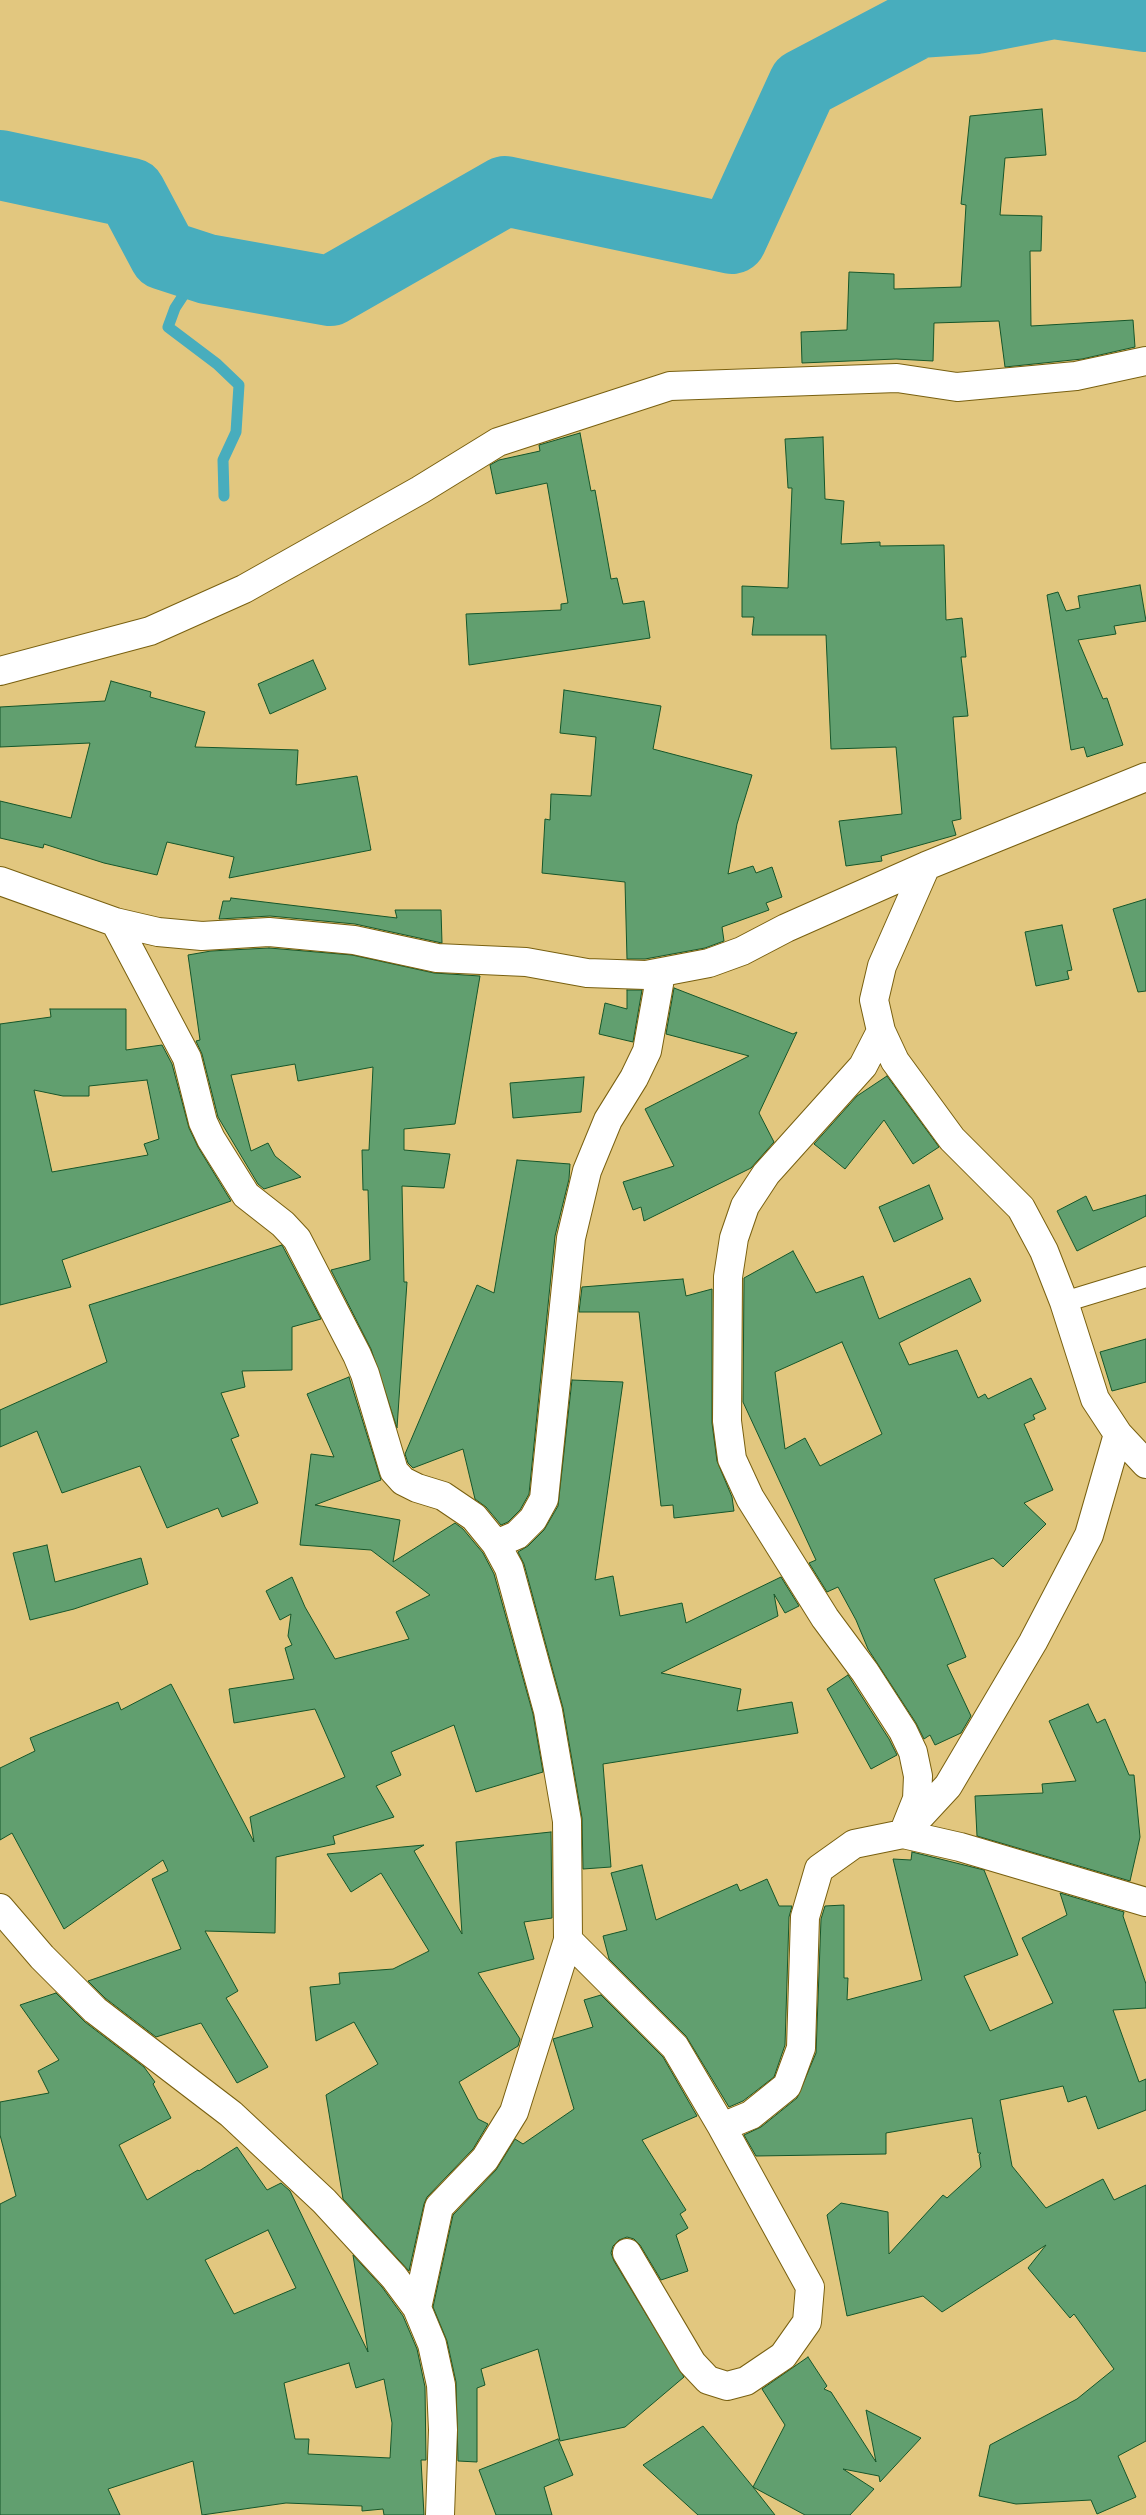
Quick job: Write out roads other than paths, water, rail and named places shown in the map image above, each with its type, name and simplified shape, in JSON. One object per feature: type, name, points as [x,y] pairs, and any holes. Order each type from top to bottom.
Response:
[{"type":"street","points":[[0,671],[150,631],[244,589],[412,495],[498,442],[670,386],[897,378],[957,387],[1076,376],[1146,362]]},
{"type":"street","points":[[0,881],[115,922],[158,932],[202,936],[269,932],[354,940],[437,958],[526,962],[587,973],[646,975],[709,963],[742,951],[786,928],[926,866],[1146,777]]},
{"type":"street","points":[[926,866],[882,966],[874,1000],[881,1031],[895,1061],[952,1139],[1021,1208],[1044,1251],[1064,1302],[1095,1399],[1118,1434],[1146,1464]]},
{"type":"street","points":[[115,922],[187,1058],[203,1122],[211,1140],[246,1195],[283,1224],[297,1239],[352,1347],[365,1374],[394,1470],[403,1481],[417,1488],[443,1496],[474,1517],[496,1544],[509,1568],[548,1711],[567,1821],[568,1940],[514,2112],[486,2159],[439,2207],[417,2308]]},
{"type":"street","points":[[496,1544],[517,1535],[533,1519],[544,1499],[571,1238],[587,1171],[608,1120],[634,1078],[647,1051],[661,973]]},
{"type":"street","points":[[881,1031],[863,1066],[766,1174],[745,1206],[734,1238],[728,1277],[727,1421],[732,1459],[750,1498],[825,1618],[865,1672],[903,1731],[913,1752],[918,1776],[917,1799],[903,1834]]},
{"type":"street","points":[[903,1834],[948,1786],[1033,1642],[1089,1535],[1118,1434]]},
{"type":"street","points":[[722,2127],[751,2115],[787,2086],[801,2048],[805,1917],[819,1870],[854,1844],[903,1834],[960,1847],[1146,1902]]},
{"type":"street","points":[[0,1908],[42,1956],[95,2010],[231,2114],[324,2201],[394,2277],[417,2308],[432,2344],[441,2385],[443,2430],[440,2515]]},
{"type":"street","points":[[568,1940],[675,2047],[722,2127],[810,2287],[808,2322],[783,2356],[746,2381],[727,2386],[708,2380],[692,2363],[627,2253]]},
{"type":"lane","points":[[1064,1302],[1146,1277]]},
{"type":"waterway","points":[[0,165],[131,193],[164,255],[207,269],[330,291],[505,191],[732,239],[803,84],[919,23],[977,19],[1054,4],[1146,17]]},
{"type":"waterway","points":[[207,269],[196,276],[175,308],[168,327],[217,364],[239,385],[236,432],[223,460],[224,496]]}]
